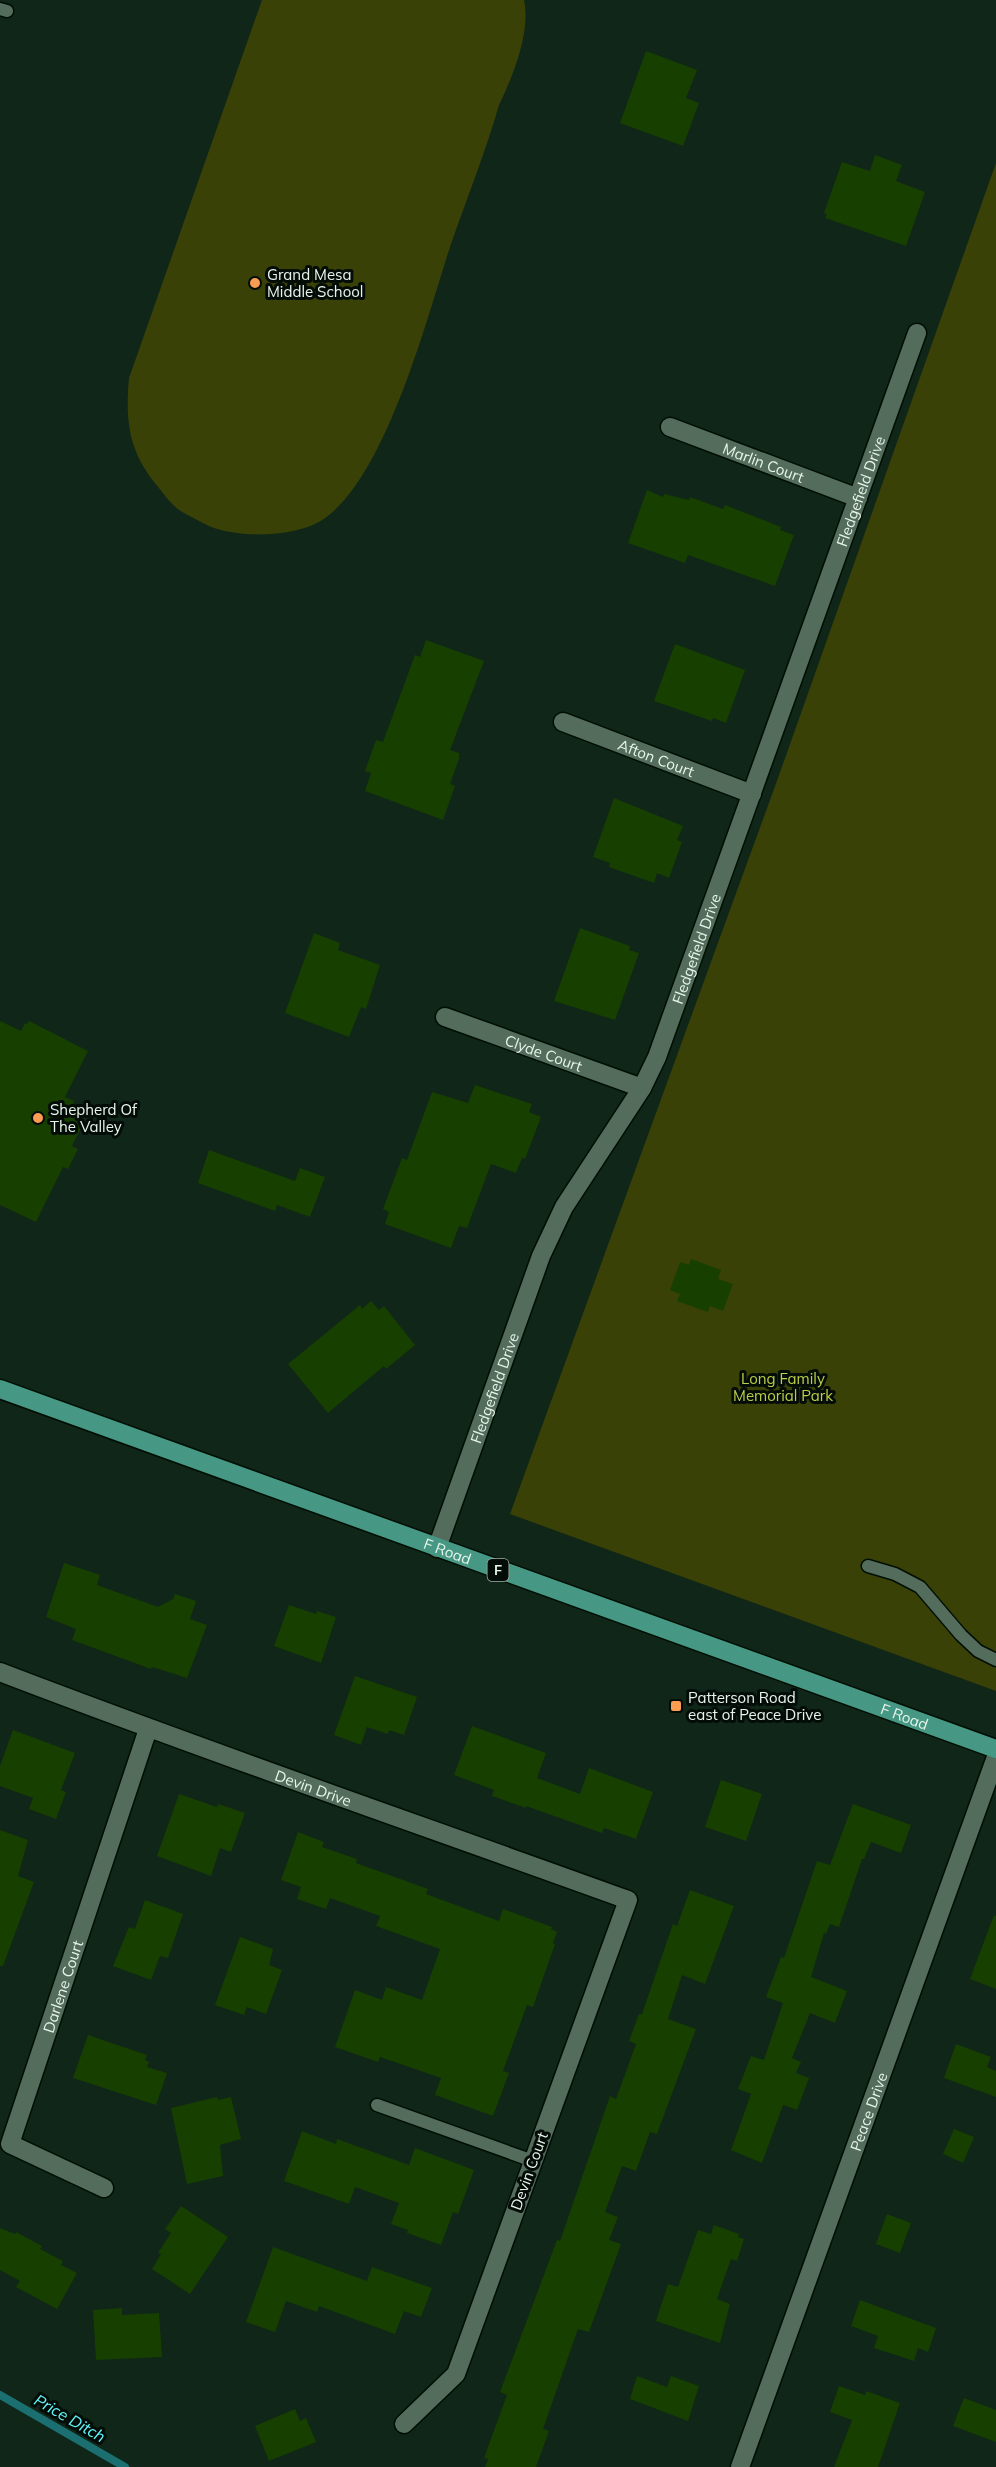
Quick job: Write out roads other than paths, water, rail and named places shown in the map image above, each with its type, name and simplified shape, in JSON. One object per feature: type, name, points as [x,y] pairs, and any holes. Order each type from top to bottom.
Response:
[{"type":"main road","name":"F Road","points":[[0,1389],[996,1749]]},
{"type":"street","name":"Fledgefield Drive","points":[[436,1548],[541,1256],[564,1208],[642,1088],[657,1058],[917,333]]},
{"type":"street","name":"Marlin Court","points":[[670,427],[858,498]]},
{"type":"street","name":"Afton Court","points":[[563,722],[752,794]]},
{"type":"street","name":"Clyde Court","points":[[445,1017],[642,1088]]},
{"type":"street","name":"Devin Drive","points":[[0,1672],[148,1729],[286,1776],[628,1900]]},
{"type":"street","name":"Darlene Court","points":[[104,2188],[10,2144],[148,1729]]},
{"type":"street","name":"Peace Drive","points":[[740,2467],[996,1757]]},
{"type":"street","name":"Devin Court","points":[[404,2424],[456,2374],[628,1900]]},
{"type":"lane","points":[[868,1566],[895,1574],[920,1587],[978,1651],[996,1660]]},
{"type":"lane","points":[[377,2105],[533,2162]]},
{"type":"waterway","name":"Price Ditch","points":[[0,2395],[125,2467]]},
{"type":"place","name":"Grand Mesa Middle School","points":[[255,283]]},
{"type":"place","name":"Shepherd Of The Valley","points":[[38,1118]]},
{"type":"place","name":"Patterson Road east of Peace Drive","points":[[676,1706]]},
{"type":"park label","name":"Long Family Memorial Park","points":[[783,1386]]}]
